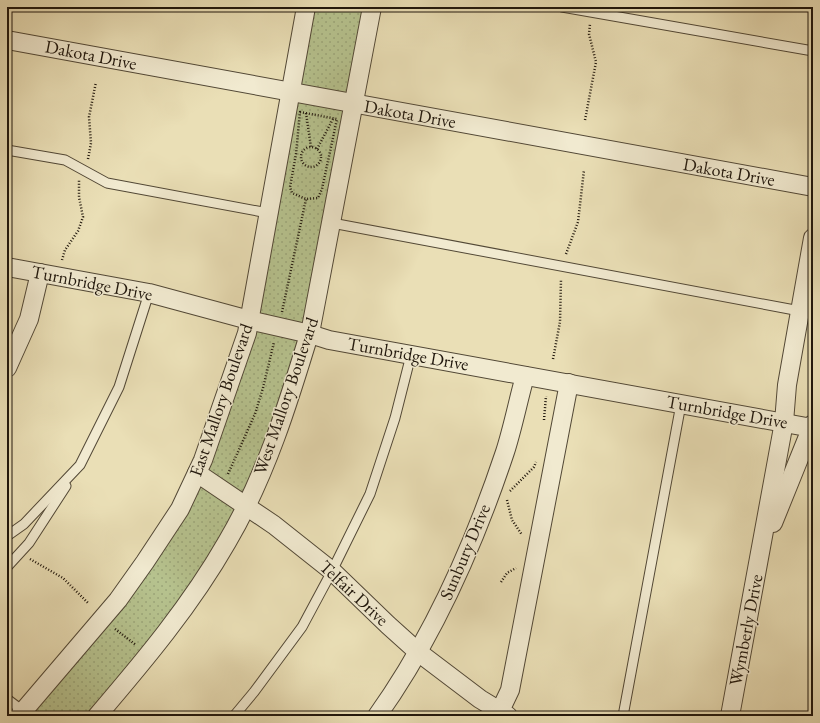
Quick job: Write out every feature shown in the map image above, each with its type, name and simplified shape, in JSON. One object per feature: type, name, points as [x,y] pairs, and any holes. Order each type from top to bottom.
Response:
[{"type":"street","name":"East Mallory Boulevard","points":[[21,714],[123,594],[180,509],[203,460],[242,348],[250,320],[289,92],[306,7]]},
{"type":"street","name":"West Mallory Boulevard","points":[[97,716],[128,681],[184,608],[227,542],[266,464],[310,334],[372,7]]},
{"type":"street","name":"Dakota Drive","points":[[7,40],[813,187]]},
{"type":"street","name":"Wymberly Drive","points":[[730,716],[784,422],[787,385],[813,238]]},
{"type":"street","name":"Turnbridge Drive","points":[[7,267],[149,293],[329,340],[681,404],[812,426]]},
{"type":"street","points":[[7,368],[29,319],[40,273]]},
{"type":"street","name":"Sunbury Drive","points":[[377,716],[396,689],[442,608],[475,534],[505,451],[525,376]]},
{"type":"street","points":[[504,714],[510,690],[569,383]]},
{"type":"street","name":"Wymberly Drive","points":[[762,543],[778,512],[812,426]]},
{"type":"street","name":"Telfair Drive","points":[[197,473],[274,525],[332,571],[418,652],[480,699],[504,714]]},
{"type":"lane","points":[[562,7],[813,51]]},
{"type":"lane","points":[[7,150],[65,160],[107,183],[268,213]]},
{"type":"lane","points":[[332,223],[800,311]]},
{"type":"lane","points":[[7,567],[29,543],[80,465],[119,387],[149,293]]},
{"type":"lane","points":[[234,716],[254,692],[302,626],[332,571],[370,494],[395,418],[411,355]]},
{"type":"lane","points":[[623,716],[681,404]]},
{"type":"lane","points":[[7,536],[24,524],[80,465]]},
{"type":"lane","points":[[7,699],[21,714]]},
{"type":"path","points":[[585,120],[596,62],[589,34],[591,12]]},
{"type":"path","points":[[87,164],[91,143],[89,117],[96,82]]},
{"type":"path","points":[[300,112],[333,118],[337,119],[322,189],[318,198],[306,199],[292,193],[290,187],[296,154],[300,112]]},
{"type":"path","points":[[306,113],[311,147]]},
{"type":"path","points":[[317,149],[333,118]]},
{"type":"path","points":[[311,147],[317,149],[321,155],[320,161],[316,166],[308,166],[302,162],[301,155],[304,150],[311,147]]},
{"type":"path","points":[[61,264],[65,250],[78,231],[83,217],[79,198],[79,179]]},
{"type":"path","points":[[281,319],[306,199]]},
{"type":"path","points":[[228,474],[255,414],[275,338]]},
{"type":"path","points":[[544,421],[546,394]]},
{"type":"path","points":[[526,540],[512,520],[507,501],[510,491],[534,467],[536,461]]},
{"type":"path","points":[[30,559],[63,578],[89,604]]},
{"type":"path","points":[[500,582],[507,573],[517,568]]},
{"type":"path","points":[[110,625],[137,646]]},
{"type":"green space","points":[[312,7],[364,7],[307,318],[285,393],[246,492],[194,583],[143,650],[88,716],[26,716],[109,619],[229,406]]}]
